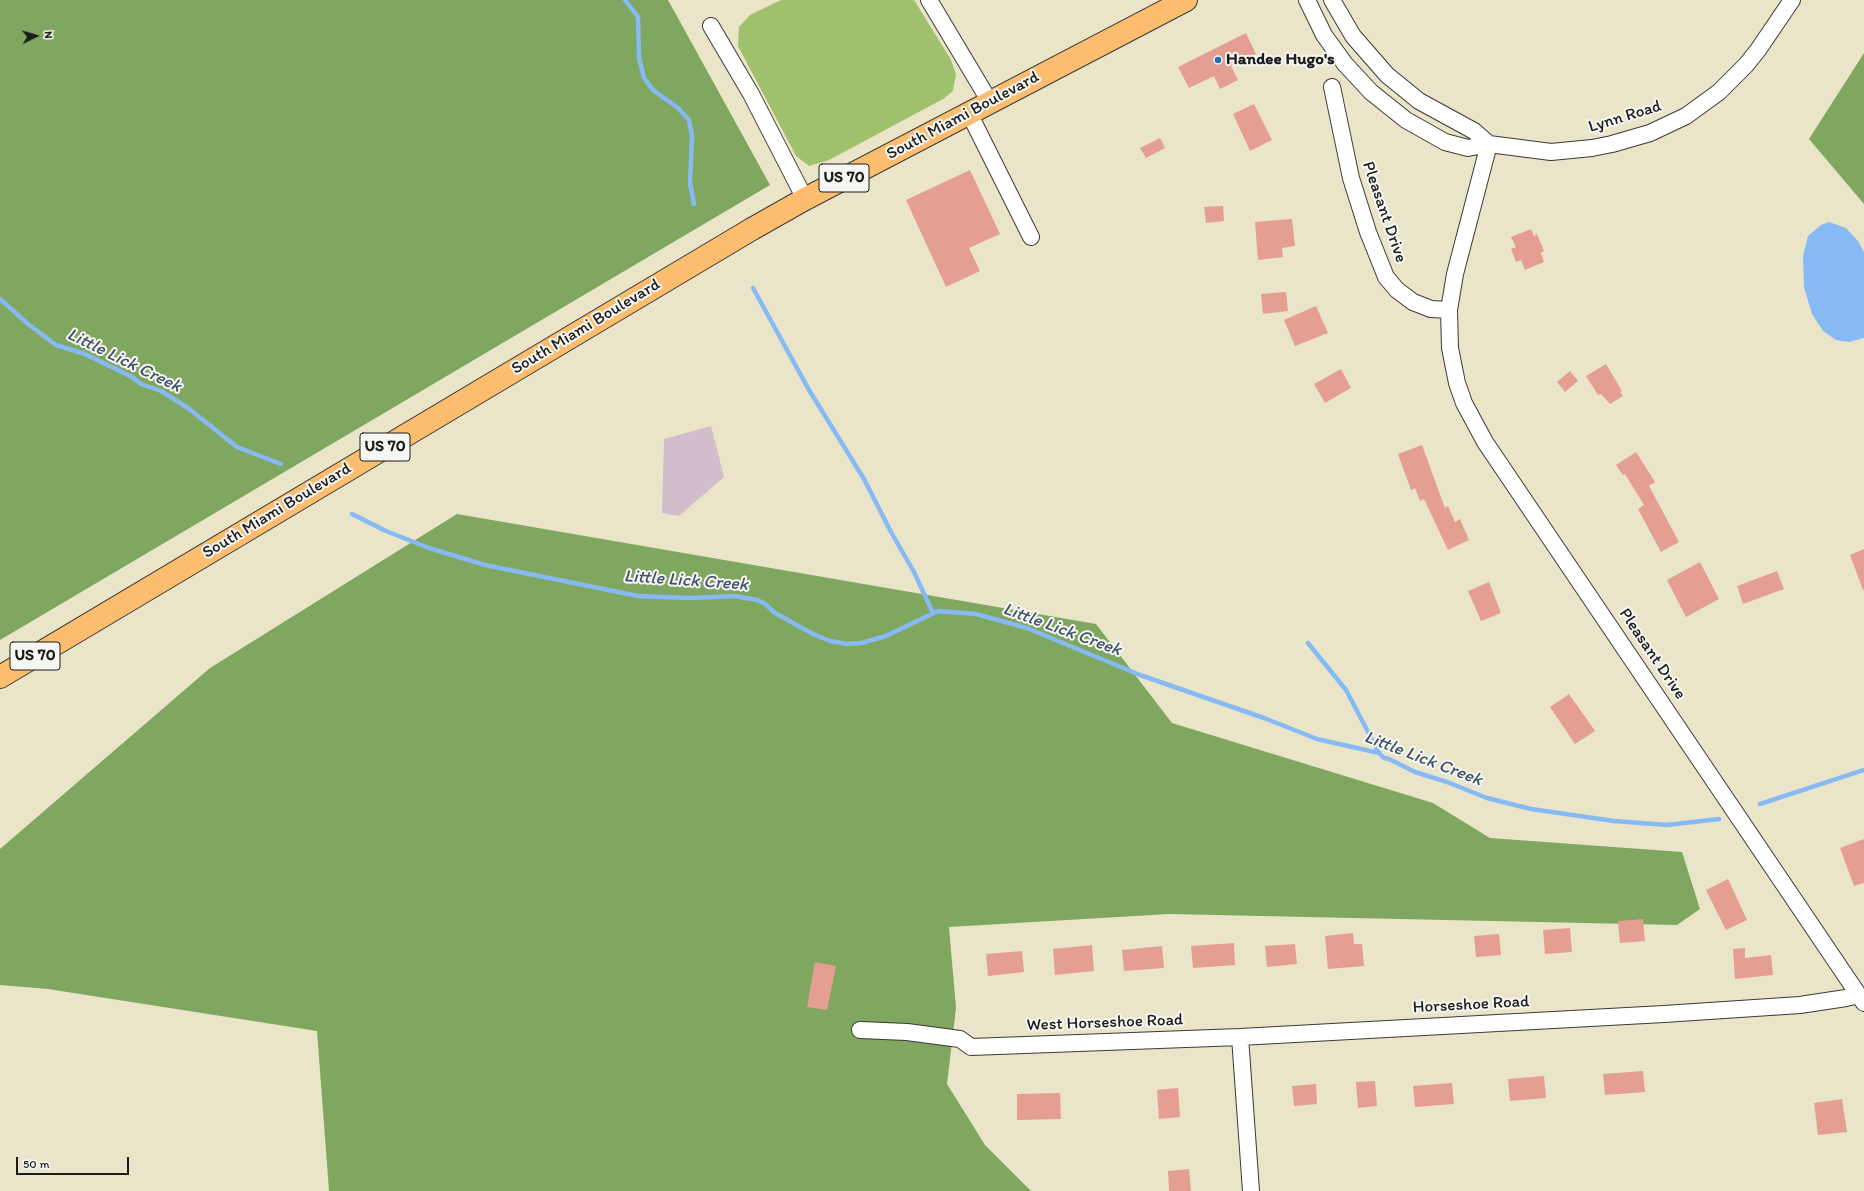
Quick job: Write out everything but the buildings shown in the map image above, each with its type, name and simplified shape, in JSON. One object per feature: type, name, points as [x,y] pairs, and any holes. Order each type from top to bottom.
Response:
[{"type":"highway","name":"South Miami Boulevard","points":[[0,677],[693,263],[805,199],[1186,0]]},
{"type":"street","points":[[930,0],[990,102]]},
{"type":"street","points":[[1307,0],[1324,35],[1345,64],[1357,78],[1388,107],[1412,124],[1445,142],[1468,148],[1488,144]]},
{"type":"street","points":[[1332,0],[1353,36],[1387,75],[1418,101],[1474,131],[1488,144]]},
{"type":"street","name":"Lynn Road","points":[[1488,144],[1551,152],[1573,150],[1612,144],[1650,133],[1668,125],[1702,105],[1734,78],[1758,50],[1792,0]]},
{"type":"street","points":[[711,26],[751,94],[805,199]]},
{"type":"street","name":"Pleasant Drive","points":[[1332,87],[1351,178],[1368,232],[1386,277],[1397,290],[1413,302],[1431,309],[1449,310]]},
{"type":"street","points":[[969,113],[1031,237]]},
{"type":"street","name":"Pleasant Drive","points":[[1488,144],[1455,274],[1449,310],[1450,348],[1453,365],[1464,402],[1474,424],[1861,999]]},
{"type":"street","name":"Horseshoe Road","points":[[1240,1037],[1800,1005],[1846,998],[1861,999]]},
{"type":"street","name":"West Horseshoe Road","points":[[860,1030],[907,1032],[960,1039],[971,1048],[1240,1037]]},
{"type":"street","points":[[1240,1037],[1251,1191]]},
{"type":"shaded area","points":[[711,426],[724,477],[679,516],[662,513],[664,439]]},
{"type":"green space","points":[[0,0],[668,0],[770,185],[0,640]]},
{"type":"green space","points":[[781,0],[914,0],[950,58],[956,74],[953,91],[943,99],[829,160],[809,166],[796,156],[738,46],[739,27],[750,15]]},
{"type":"green space","points":[[1864,53],[1864,204],[1809,139]]},
{"type":"green space","points":[[457,514],[1096,624],[1172,723],[1433,803],[1490,838],[1682,852],[1700,909],[1677,925],[1169,914],[949,927],[956,1008],[947,1084],[985,1145],[1031,1191],[329,1191],[317,1031],[48,989],[0,985],[0,849],[210,668]]},
{"type":"water","points":[[1829,222],[1846,228],[1858,241],[1864,252],[1864,338],[1849,342],[1836,340],[1823,331],[1812,314],[1804,287],[1803,256],[1808,236],[1821,225]]},
{"type":"waterway","points":[[625,0],[638,17],[639,58],[644,78],[653,90],[678,108],[689,120],[692,136],[690,183],[694,204]]},
{"type":"waterway","points":[[753,288],[809,390],[864,479],[891,532],[914,572],[933,613]]},
{"type":"waterway","name":"Little Lick Creek","points":[[0,299],[28,324],[56,345],[85,354],[132,377],[141,384],[161,391],[188,408],[237,447],[281,464]]},
{"type":"waterway","name":"Little Lick Creek","points":[[352,514],[386,531],[429,548],[485,565],[638,596],[690,598],[735,596],[757,600],[764,603],[775,613],[813,634],[830,641],[847,644],[861,643],[886,636],[938,611],[976,614],[1027,628],[1140,675],[1264,718],[1317,739],[1379,753],[1384,758],[1415,772],[1447,782],[1487,798],[1531,809],[1614,821],[1667,825],[1719,819]]},
{"type":"waterway","points":[[1308,643],[1346,690],[1379,753]]},
{"type":"waterway","name":"Little Lick Creek","points":[[1760,804],[1864,770]]},
{"type":"place","name":"Handee Hugo's","points":[[1218,60]]}]
